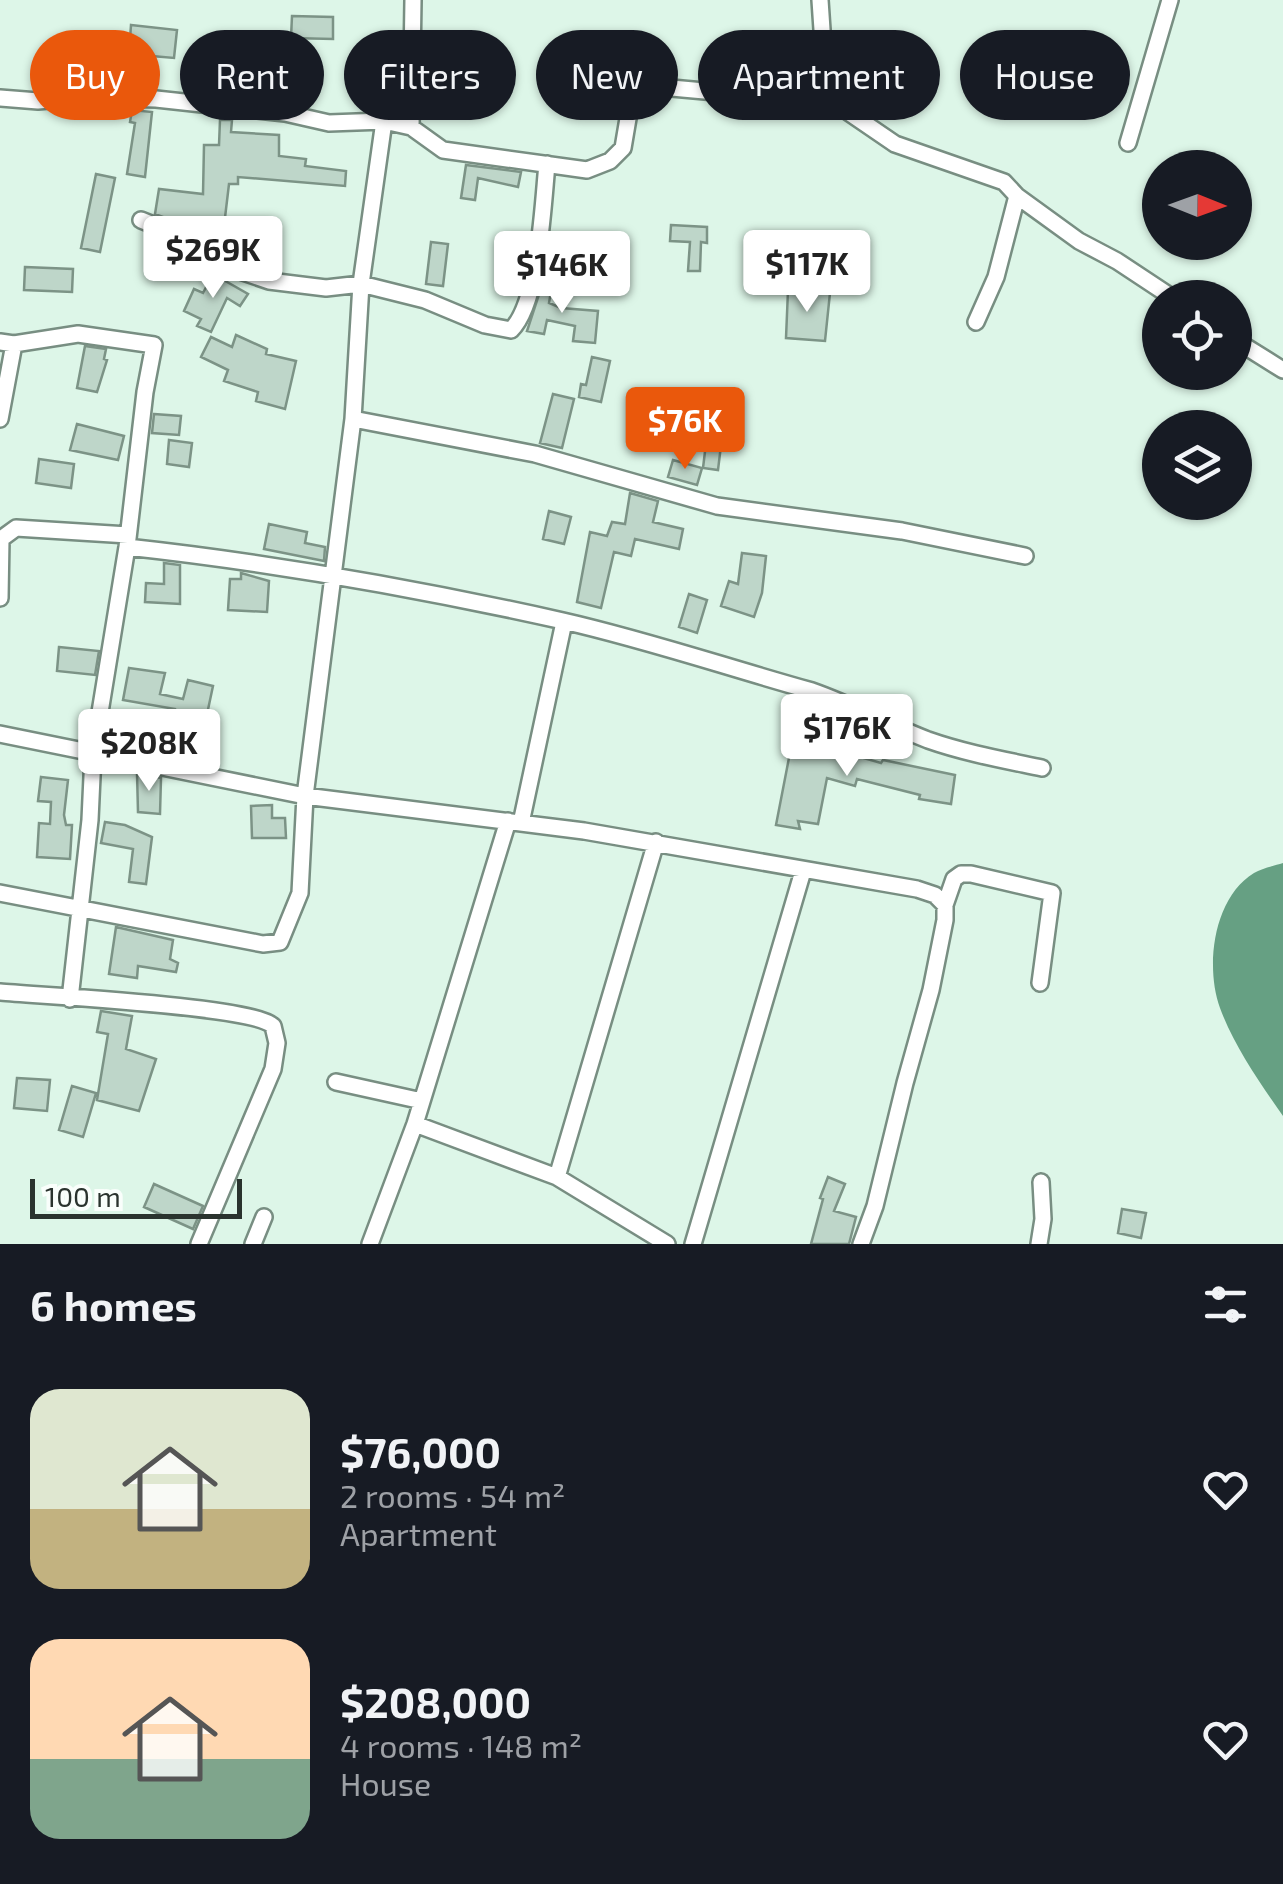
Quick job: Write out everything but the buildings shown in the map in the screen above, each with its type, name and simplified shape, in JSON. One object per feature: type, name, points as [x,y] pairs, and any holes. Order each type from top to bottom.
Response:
[{"type":"street","points":[[410,127],[413,0]]},
{"type":"street","points":[[820,0],[822,30]]},
{"type":"street","points":[[1128,143],[1170,0]]},
{"type":"street","points":[[0,98],[156,99],[285,113],[329,123],[384,122],[410,127],[443,150],[586,170],[610,161],[623,148],[633,89],[640,85],[698,90]]},
{"type":"street","points":[[860,120],[895,144],[990,174],[1079,240],[1146,280]]},
{"type":"street","points":[[0,894],[263,944],[280,942],[300,893],[304,796],[353,419],[361,284],[384,122]]},
{"type":"street","points":[[141,220],[199,248],[214,262],[269,281],[326,288],[361,284],[425,300],[485,326],[511,330],[525,310],[547,164]]},
{"type":"street","points":[[976,322],[996,277],[1017,196]]},
{"type":"street","points":[[0,419],[7,343],[78,334],[154,345],[93,755],[90,820],[70,999]]},
{"type":"street","points":[[1252,351],[1283,370]]},
{"type":"street","points":[[353,419],[535,454],[717,506],[902,531],[1026,556]]},
{"type":"street","points":[[0,598],[2,539],[16,528],[127,541],[564,622],[812,691],[968,752],[1042,768]]},
{"type":"street","points":[[370,1244],[415,1124],[515,822],[564,622]]},
{"type":"street","points":[[0,734],[304,796],[656,842],[918,889],[935,895],[945,904]]},
{"type":"street","points":[[556,1178],[656,842]]},
{"type":"street","points":[[694,1244],[803,871]]},
{"type":"street","points":[[861,1244],[875,1206],[914,1045],[932,990],[945,904],[954,879],[961,874],[1052,892],[1040,984]]},
{"type":"street","points":[[0,992],[257,1016],[273,1026],[277,1043],[273,1069],[199,1244]]},
{"type":"street","points":[[336,1082],[422,1101]]},
{"type":"street","points":[[415,1124],[556,1178],[667,1244]]},
{"type":"street","points":[[1040,1244],[1042,1182]]},
{"type":"street","points":[[253,1244],[264,1216]]},
{"type":"shaded area","points":[[1283,863],[1283,1116],[1220,1008],[1213,954],[1221,916],[1240,884],[1264,868]]}]
